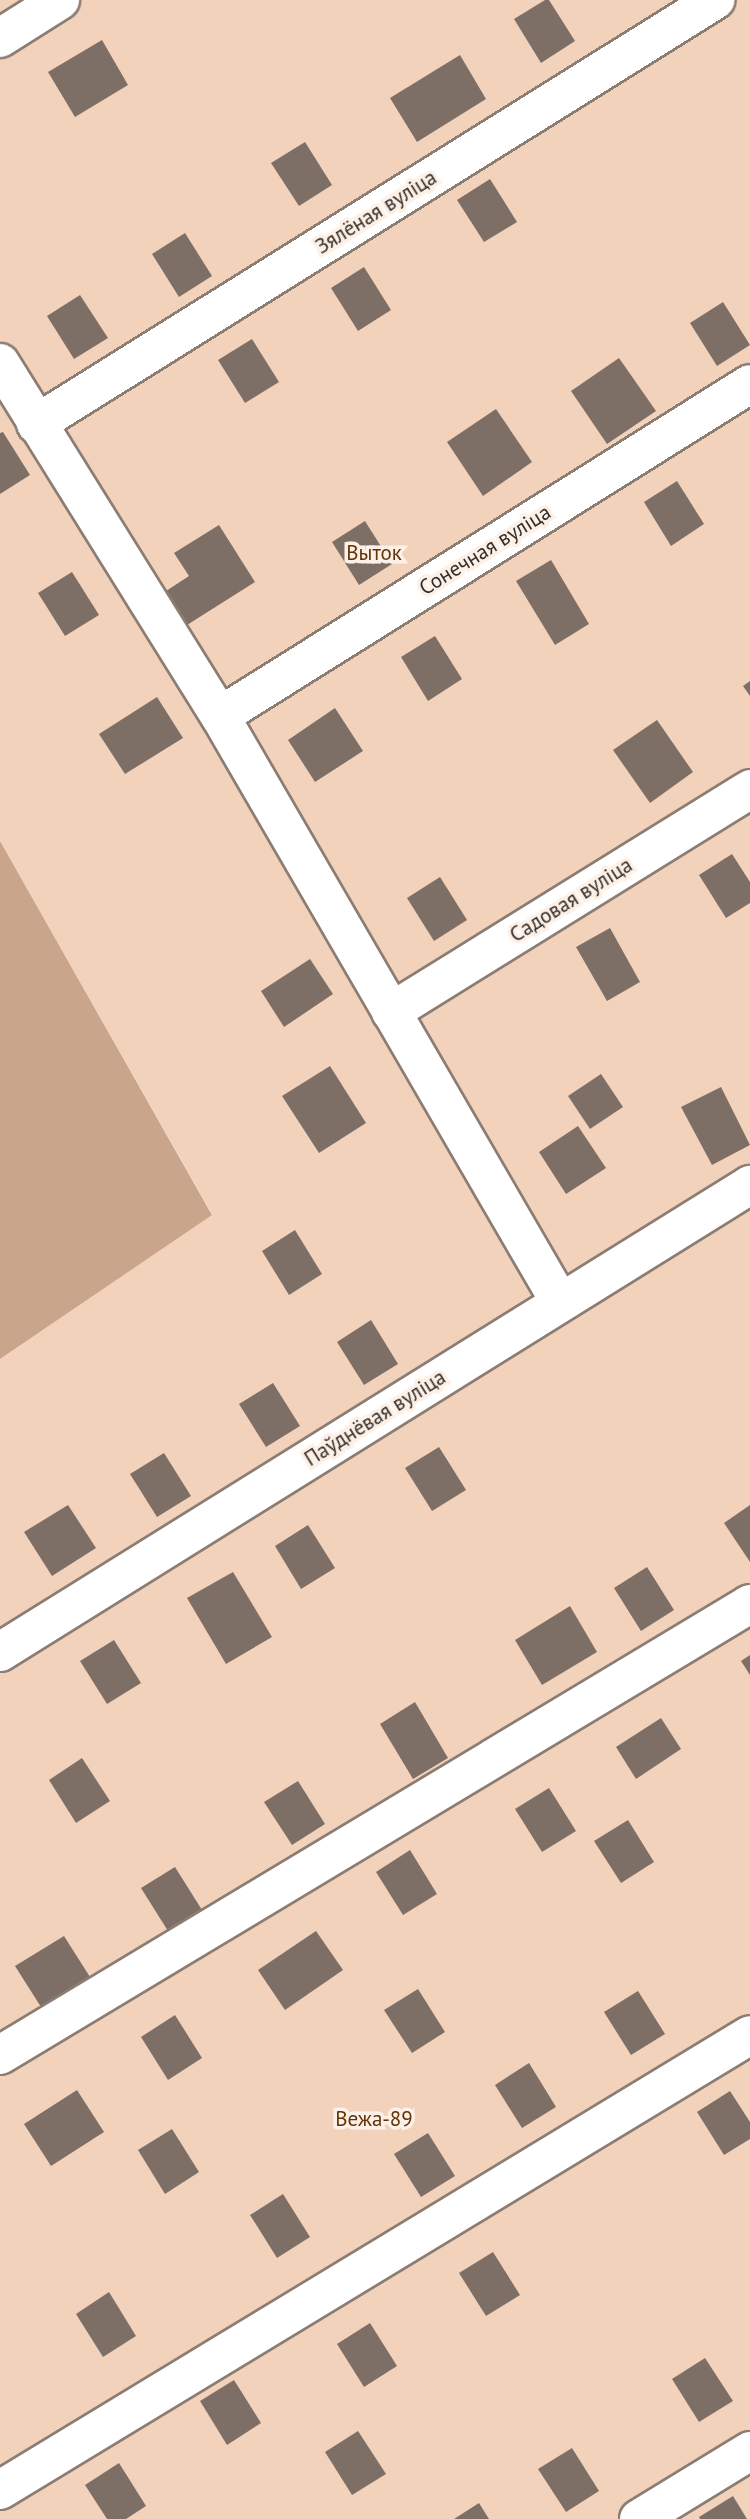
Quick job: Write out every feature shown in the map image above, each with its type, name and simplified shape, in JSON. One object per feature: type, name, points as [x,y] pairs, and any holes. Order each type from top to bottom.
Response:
[{"type":"street","points":[[0,38],[60,0]]},
{"type":"street","name":"Зялёная вуліца","points":[[36,425],[715,0]]},
{"type":"street","points":[[0,363],[36,425],[220,716],[560,1302]]},
{"type":"street","name":"Сонечная вуліца","points":[[220,716],[750,384]]},
{"type":"street","name":"Садовая вуліца","points":[[391,1012],[750,789]]},
{"type":"street","name":"Паўднёвая вуліца","points":[[0,1652],[750,1185]]},
{"type":"street","points":[[0,2055],[750,1604]]},
{"type":"street","points":[[0,2490],[750,2035]]},
{"type":"street","points":[[639,2519],[750,2451]]},
{"type":"green space","name":"Выток","points":[[0,0],[750,0],[750,2519],[0,2519],[0,1359],[212,1214],[0,841]]},
{"type":"shaded area","points":[[0,841],[212,1215],[0,1359]]},
{"type":"building","points":[[549,0],[575,41],[541,63],[514,19]]},
{"type":"building","points":[[102,40],[128,85],[75,117],[48,72]]},
{"type":"building","points":[[460,55],[486,99],[417,142],[390,98]]},
{"type":"building","points":[[305,142],[332,185],[299,206],[271,163]]},
{"type":"building","points":[[490,179],[517,222],[484,242],[457,200]]},
{"type":"building","points":[[185,233],[212,276],[179,297],[152,254]]},
{"type":"building","points":[[364,267],[391,310],[358,331],[331,288]]},
{"type":"building","points":[[80,295],[108,338],[74,359],[47,316]]},
{"type":"building","points":[[723,302],[750,345],[717,366],[690,323]]},
{"type":"building","points":[[252,339],[279,382],[245,403],[218,360]]},
{"type":"building","points":[[619,358],[656,411],[607,444],[571,391]]},
{"type":"building","points":[[496,409],[532,462],[483,496],[447,442]]},
{"type":"building","points":[[3,432],[30,475],[0,494],[0,433]]},
{"type":"building","points":[[677,481],[704,524],[671,546],[644,502]]},
{"type":"building","points":[[365,521],[392,564],[359,585],[332,542]]},
{"type":"building","points":[[219,525],[255,582],[187,625],[166,591],[189,576],[174,553]]},
{"type":"building","points":[[551,560],[589,624],[555,645],[516,581]]},
{"type":"building","points":[[72,572],[99,615],[65,636],[38,593]]},
{"type":"building","points":[[435,636],[462,679],[428,701],[401,657]]},
{"type":"building","points":[[750,681],[750,696],[743,686]]},
{"type":"building","points":[[157,697],[183,738],[125,774],[99,734]]},
{"type":"building","points":[[335,708],[363,751],[315,782],[288,740]]},
{"type":"building","points":[[657,720],[693,772],[650,803],[613,750]]},
{"type":"building","points":[[732,854],[750,882],[750,903],[726,918],[699,875]]},
{"type":"building","points":[[440,877],[467,920],[434,941],[407,898]]},
{"type":"building","points":[[610,928],[640,982],[607,1001],[576,947]]},
{"type":"building","points":[[310,959],[333,994],[284,1027],[261,991]]},
{"type":"building","points":[[330,1066],[366,1123],[319,1153],[282,1096]]},
{"type":"building","points":[[601,1074],[623,1107],[590,1129],[568,1096]]},
{"type":"building","points":[[721,1087],[750,1145],[712,1165],[681,1107]]},
{"type":"building","points":[[578,1126],[606,1168],[566,1194],[539,1152]]},
{"type":"building","points":[[295,1230],[322,1274],[289,1295],[262,1251]]},
{"type":"building","points":[[371,1320],[398,1364],[364,1385],[337,1342]]},
{"type":"building","points":[[273,1383],[300,1426],[266,1447],[239,1404]]},
{"type":"building","points":[[439,1447],[466,1490],[432,1511],[405,1468]]},
{"type":"building","points":[[164,1453],[191,1496],[157,1517],[130,1474]]},
{"type":"building","points":[[68,1505],[96,1548],[52,1576],[24,1532]]},
{"type":"building","points":[[750,1505],[750,1562],[724,1523]]},
{"type":"building","points":[[308,1525],[335,1568],[301,1589],[275,1546]]},
{"type":"building","points":[[647,1567],[674,1610],[641,1631],[614,1588]]},
{"type":"building","points":[[233,1572],[272,1637],[226,1664],[187,1598]]},
{"type":"building","points":[[570,1606],[597,1652],[542,1685],[515,1640]]},
{"type":"building","points":[[114,1640],[141,1683],[107,1704],[80,1661]]},
{"type":"building","points":[[750,1655],[750,1675],[741,1661]]},
{"type":"building","points":[[415,1702],[448,1758],[413,1779],[380,1724]]},
{"type":"building","points":[[661,1718],[681,1749],[636,1779],[616,1747]]},
{"type":"building","points":[[82,1758],[110,1801],[76,1823],[49,1780]]},
{"type":"building","points":[[298,1781],[325,1824],[292,1845],[264,1802]]},
{"type":"building","points":[[549,1788],[576,1831],[542,1852],[515,1809]]},
{"type":"building","points":[[628,1820],[654,1862],[621,1883],[594,1841]]},
{"type":"building","points":[[410,1850],[437,1894],[403,1915],[376,1872]]},
{"type":"building","points":[[175,1867],[202,1910],[168,1931],[141,1888]]},
{"type":"building","points":[[316,1931],[343,1970],[285,2010],[258,1970]]},
{"type":"building","points":[[64,1936],[90,1977],[41,2007],[15,1966]]},
{"type":"building","points":[[418,1989],[445,2032],[412,2053],[384,2010]]},
{"type":"building","points":[[638,1991],[665,2034],[631,2055],[604,2012]]},
{"type":"building","points":[[175,2015],[202,2058],[168,2080],[141,2037]]},
{"type":"building","points":[[529,2063],[556,2107],[522,2128],[495,2085]]},
{"type":"building","points":[[77,2090],[104,2132],[51,2166],[24,2124]]},
{"type":"building","points":[[730,2091],[750,2122],[750,2139],[724,2155],[697,2112]]},
{"type":"building","points":[[172,2129],[199,2172],[165,2194],[138,2150]]},
{"type":"building","points":[[428,2133],[455,2176],[421,2197],[394,2154]]},
{"type":"building","points":[[283,2194],[310,2237],[277,2258],[250,2215]]},
{"type":"building","points":[[493,2252],[520,2295],[486,2316],[459,2273]]},
{"type":"building","points":[[109,2292],[136,2336],[103,2357],[76,2314]]},
{"type":"building","points":[[370,2323],[397,2366],[364,2387],[337,2344]]},
{"type":"building","points":[[705,2358],[733,2401],[699,2422],[672,2379]]},
{"type":"building","points":[[234,2380],[261,2423],[227,2445],[200,2401]]},
{"type":"building","points":[[358,2431],[386,2474],[352,2495],[325,2452]]},
{"type":"building","points":[[572,2448],[599,2491],[566,2512],[538,2469]]},
{"type":"building","points":[[119,2463],[146,2506],[126,2519],[107,2519],[85,2485]]},
{"type":"building","points":[[733,2496],[747,2519],[700,2519],[699,2517]]},
{"type":"building","points":[[479,2503],[489,2519],[454,2519]]},
{"type":"park label","name":"Вежа-89","points":[[374,2119]]}]
